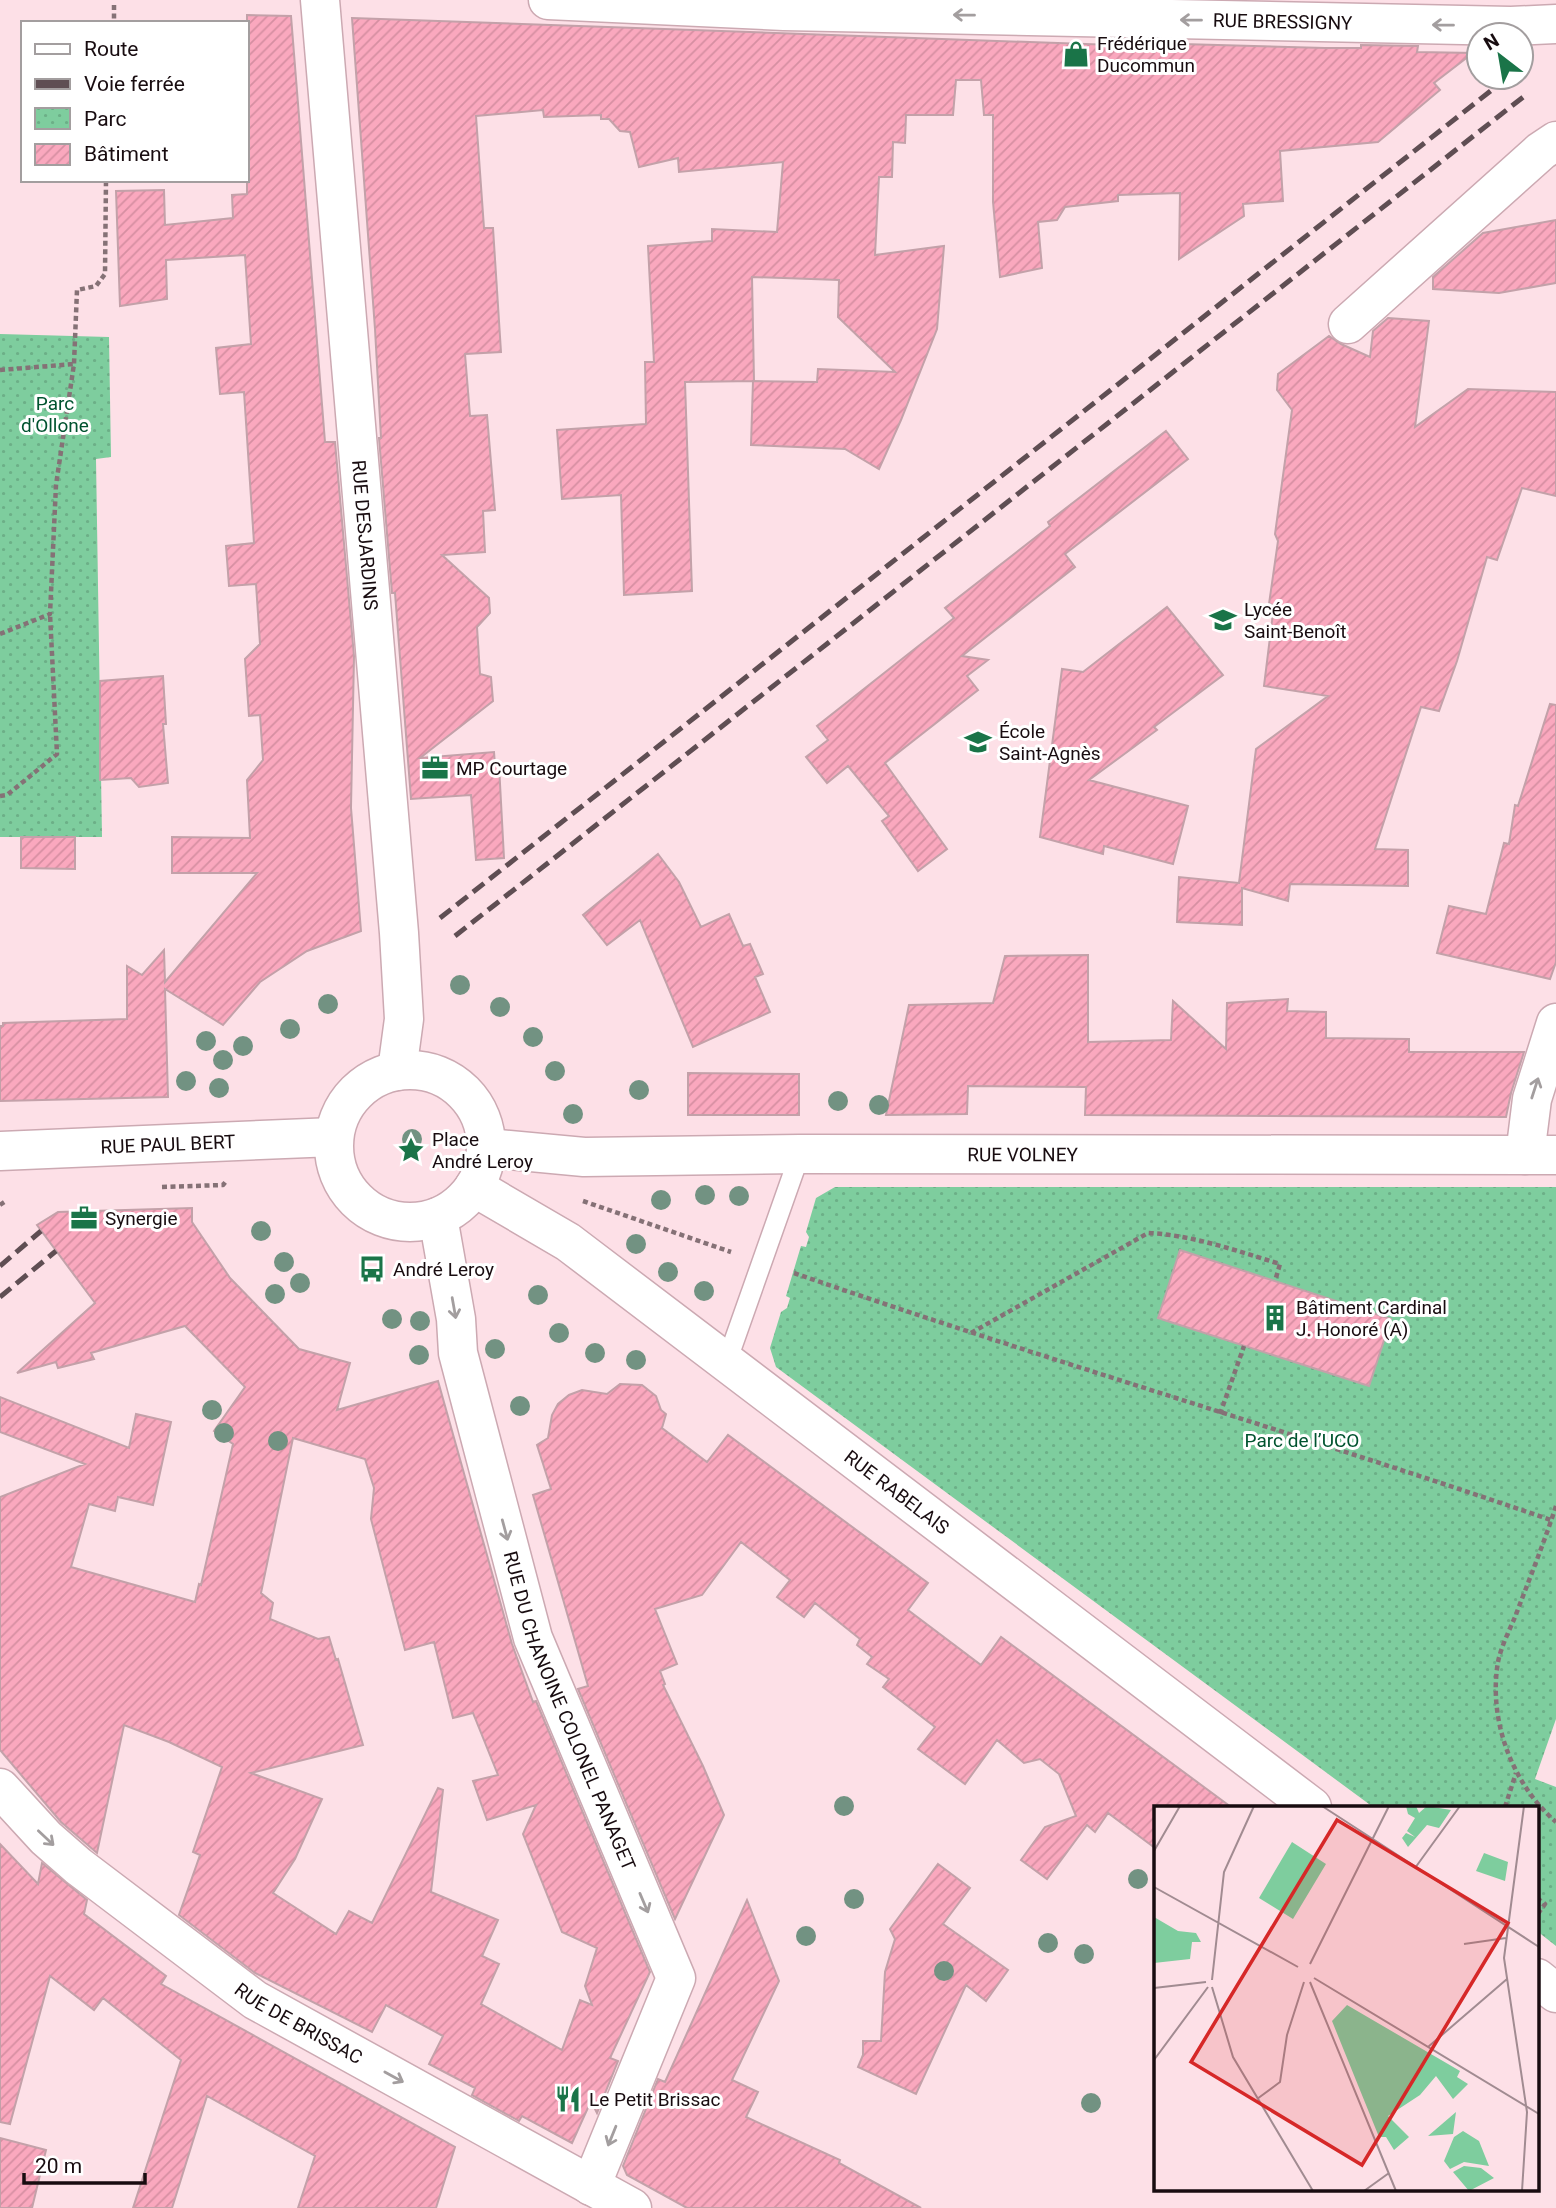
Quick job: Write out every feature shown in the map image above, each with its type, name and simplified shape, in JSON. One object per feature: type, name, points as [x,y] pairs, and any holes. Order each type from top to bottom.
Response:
[{"type":"street","name":"RUE DESJARDINS","points":[[320,0],[399,933],[404,1019],[397,1071]]},
{"type":"street","name":"RUE BRESSIGNY","points":[[548,0],[718,3],[784,11],[1511,26],[1556,24]]},
{"type":"street","points":[[1348,324],[1541,151],[1556,141]]},
{"type":"street","points":[[1540,1155],[1532,1099],[1556,1023]]},
{"type":"street","points":[[419,1070],[441,1076],[460,1087],[475,1105],[484,1125],[487,1148],[484,1168],[474,1187],[452,1210],[421,1222],[387,1219],[368,1209],[353,1196],[341,1178],[335,1158],[334,1138],[341,1114],[355,1094],[374,1079],[397,1071],[419,1070]]},
{"type":"street","name":"RUE PAUL BERT","points":[[0,1151],[334,1138]]},
{"type":"street","name":"RUE VOLNEY","points":[[487,1148],[584,1157],[800,1154],[1540,1155]]},
{"type":"street","name":"RUE RABELAIS","points":[[474,1187],[568,1241],[1311,1806]]},
{"type":"street","name":"RUE DU CHANOINE COLONEL PANAGET","points":[[438,1217],[456,1319],[458,1353],[533,1638],[676,1978],[591,2186]]},
{"type":"street","name":"RUE DE BRISSAC","points":[[0,1788],[46,1838],[78,1866],[256,2000],[632,2208]]},
{"type":"street","points":[[1538,1979],[1556,1993]]},
{"type":"lane","points":[[727,1361],[800,1154]]},
{"type":"path","points":[[114,5],[114,21]]},
{"type":"path","points":[[0,796],[6,795],[57,754],[50,614],[56,485],[74,364],[77,290],[96,286],[105,274],[106,182]]},
{"type":"path","points":[[0,370],[74,364]]},
{"type":"path","points":[[0,634],[50,614]]},
{"type":"path","points":[[0,1205],[6,1201]]},
{"type":"path","points":[[582,1201],[731,1252]]},
{"type":"path","points":[[970,1333],[1148,1233],[1191,1238],[1280,1264],[1275,1281]]},
{"type":"path","points":[[794,1273],[970,1333],[1552,1520]]},
{"type":"path","points":[[1220,1413],[1244,1346]]},
{"type":"path","points":[[1556,1506],[1498,1661],[1496,1691],[1498,1720],[1517,1773],[1530,1794],[1556,1822]]},
{"type":"path","points":[[1505,1806],[1517,1773]]},
{"type":"path","points":[[1538,1899],[1545,1904],[1538,1914]]},
{"type":"green space","name":"Parc d'Ollone","points":[[0,334],[109,337],[111,457],[96,459],[102,837],[0,837]]},
{"type":"green space","name":"Parc de l’UCO","points":[[835,1187],[1556,1187],[1556,1719],[1535,1779],[1556,1787],[1556,1946],[1538,1932],[1538,1806],[1372,1806],[776,1367],[770,1348],[781,1312],[787,1308],[790,1298],[786,1296],[801,1246],[806,1247],[809,1237],[806,1232],[816,1198]]},
{"type":"building","points":[[247,15],[291,16],[325,442],[335,442],[354,656],[351,808],[361,931],[307,951],[260,982],[223,1025],[165,989],[168,1097],[0,1101],[0,1026],[3,1026],[3,1023],[127,1019],[127,966],[142,975],[164,950],[165,982],[257,873],[172,873],[172,837],[250,838],[247,780],[263,760],[260,715],[249,716],[245,659],[260,644],[256,584],[229,586],[226,546],[254,543],[244,392],[220,394],[216,348],[251,344],[245,255],[166,260],[167,299],[120,306],[116,191],[164,190],[165,225],[233,218],[232,195],[247,194],[248,182]]},
{"type":"building","points":[[352,18],[1113,45],[1113,40],[1130,40],[1325,48],[1361,48],[1361,45],[1418,46],[1417,52],[1465,53],[1465,59],[1434,83],[1440,90],[1378,142],[1280,151],[1283,201],[1243,204],[1244,216],[1179,259],[1180,193],[1118,195],[1118,201],[1065,207],[1057,220],[1038,222],[1042,268],[1000,277],[993,202],[993,115],[984,115],[981,80],[956,80],[953,115],[906,115],[905,143],[893,142],[892,177],[879,177],[875,255],[944,246],[937,329],[879,469],[845,449],[751,445],[753,381],[685,382],[692,591],[624,595],[621,495],[562,499],[557,430],[646,424],[645,362],[654,362],[648,246],[712,241],[712,229],[777,232],[783,162],[679,172],[678,158],[639,167],[630,132],[620,131],[609,119],[601,119],[601,115],[544,117],[543,110],[476,116],[484,228],[493,228],[501,352],[465,354],[470,416],[487,415],[495,510],[483,511],[485,552],[442,555],[489,598],[490,613],[477,627],[480,674],[491,677],[493,701],[420,758],[494,752],[495,765],[499,765],[504,858],[476,860],[471,795],[411,799],[395,593],[392,593],[379,438],[375,329]],"holes":[[[752,277],[839,280],[838,317],[895,372],[818,369],[817,382],[753,381]]]},
{"type":"building","points":[[1556,220],[1556,283],[1499,293],[1433,289],[1433,277],[1483,233]]},
{"type":"building","points":[[1388,318],[1429,321],[1415,427],[1468,389],[1556,392],[1556,496],[1522,488],[1497,560],[1487,557],[1457,661],[1439,711],[1421,707],[1375,849],[1408,850],[1408,886],[1290,884],[1288,901],[1242,888],[1242,925],[1177,922],[1179,877],[1239,883],[1256,749],[1328,696],[1264,686],[1274,605],[1269,604],[1278,541],[1275,534],[1292,410],[1277,390],[1278,374],[1329,336],[1370,357],[1373,331]]},
{"type":"building","points":[[1166,431],[1188,459],[1065,554],[1075,567],[962,656],[988,660],[967,676],[978,690],[885,763],[947,849],[918,871],[882,821],[889,816],[848,766],[827,783],[806,757],[828,740],[817,726],[954,618],[945,608],[1050,526],[1048,522]]},
{"type":"building","points":[[1167,607],[1223,675],[1154,727],[1157,730],[1089,780],[1188,806],[1173,864],[1104,846],[1103,854],[1040,837],[1062,669],[1083,672]]},
{"type":"building","points":[[163,676],[166,724],[163,724],[168,783],[139,787],[131,778],[100,780],[100,681]]},
{"type":"building","points":[[1550,704],[1556,705],[1556,962],[1550,979],[1437,953],[1449,906],[1486,914],[1504,843],[1509,844],[1515,805],[1518,806]]},
{"type":"building","points":[[21,837],[75,837],[75,869],[21,868]]},
{"type":"building","points":[[658,854],[679,882],[701,927],[729,914],[743,946],[750,944],[763,974],[755,977],[770,1012],[693,1047],[640,920],[607,945],[583,915]]},
{"type":"building","points":[[1088,955],[1088,1042],[1171,1040],[1173,1001],[1226,1049],[1227,1003],[1288,999],[1287,1011],[1326,1012],[1326,1038],[1409,1039],[1409,1052],[1524,1052],[1506,1117],[1085,1115],[1086,1087],[968,1086],[967,1114],[886,1115],[909,1005],[993,1003],[1005,956]]},
{"type":"building","points":[[688,1073],[799,1074],[799,1115],[688,1115]]},
{"type":"building","points":[[192,1208],[192,1222],[230,1278],[299,1349],[350,1363],[337,1410],[438,1381],[512,1644],[533,1702],[536,1701],[650,1972],[610,2058],[618,2061],[597,2113],[591,2101],[572,2143],[522,2116],[519,2121],[472,2095],[475,2088],[429,2064],[443,2036],[386,2005],[372,2032],[255,1973],[179,1915],[200,1855],[193,1852],[222,1767],[169,1742],[124,1725],[97,1853],[61,1822],[0,1750],[0,1497],[85,1464],[0,1432],[0,1397],[129,1448],[136,1414],[171,1422],[153,1505],[118,1497],[115,1511],[89,1504],[71,1567],[195,1602],[233,1444],[214,1431],[245,1387],[185,1326],[91,1353],[94,1359],[58,1368],[56,1362],[17,1373],[95,1303],[37,1225],[58,1212]],"holes":[[[293,1438],[365,1459],[374,1488],[371,1519],[405,1650],[434,1642],[453,1718],[473,1713],[498,1775],[473,1781],[487,1820],[536,1805],[523,1834],[562,1932],[597,1948],[585,1986],[592,2005],[580,2000],[562,2050],[481,2004],[499,1964],[482,1956],[498,1920],[431,1892],[443,1790],[438,1788],[372,1923],[349,1911],[336,1934],[273,1893],[295,1859],[322,1799],[251,1773],[363,1745],[329,1637],[318,1639],[270,1619],[273,1603],[261,1593]]]},
{"type":"building","name":"Bâtiment Cardinal J. Honoré (A)","points":[[1180,1250],[1391,1319],[1369,1386],[1158,1318]]},
{"type":"building","points":[[620,1384],[642,1385],[656,1396],[661,1410],[666,1414],[662,1428],[707,1462],[728,1435],[928,1583],[908,1610],[981,1665],[1001,1637],[1230,1806],[1154,1806],[1154,1847],[1108,1813],[1095,1832],[1087,1825],[1047,1879],[1021,1860],[1045,1827],[1076,1816],[1059,1774],[1040,1759],[1024,1763],[997,1740],[965,1784],[918,1749],[935,1727],[883,1687],[889,1679],[867,1664],[872,1657],[857,1645],[860,1639],[815,1603],[804,1617],[777,1597],[790,1580],[741,1542],[702,1595],[655,1609],[677,1664],[660,1671],[665,1684],[663,1685],[724,1815],[675,1919],[578,1689],[588,1686],[533,1495],[551,1489],[537,1445],[548,1438],[552,1415],[558,1404],[569,1395],[582,1390],[607,1394]]},
{"type":"building","points":[[0,1844],[38,1884],[42,1863],[87,1900],[84,1914],[166,1976],[161,1984],[455,2147],[436,2208],[298,2208],[315,2156],[207,2096],[172,2208],[133,2208],[181,2060],[103,1998],[94,2010],[50,1976],[10,2124],[0,2122]]},
{"type":"building","points":[[938,1864],[970,1888],[943,1924],[1008,1970],[986,2001],[966,1985],[916,2094],[858,2067],[863,2055],[863,2041],[881,2041],[885,1972],[895,1939],[890,1929]]},
{"type":"building","points":[[747,1900],[779,1981],[732,2080],[758,2092],[746,2117],[840,2160],[839,2163],[921,2208],[687,2208],[627,2175],[623,2166],[658,2079],[665,2082]]},
{"type":"building","points":[[0,2138],[46,2150],[32,2208],[0,2208]]},
{"type":"railway","points":[[440,918],[1490,91]]},
{"type":"railway","points":[[455,936],[1527,94]]},
{"type":"railway","points":[[0,1266],[41,1231]]},
{"type":"railway","points":[[0,1297],[56,1251]]},
{"type":"place","name":"Frédérique Ducommun","points":[[1076,54]]},
{"type":"place","name":"Lycée Saint-Benoît","points":[[1223,620]]},
{"type":"place","name":"École Saint-Agnès","points":[[978,742]]},
{"type":"place","name":"MP Courtage","points":[[435,768]]},
{"type":"place","name":"Place André Leroy","points":[[411,1150]]},
{"type":"place","name":"Synergie","points":[[84,1218]]},
{"type":"place","name":"André Leroy","points":[[372,1269]]},
{"type":"place","name":"Bâtiment Cardinal J. Honoré (A)","points":[[1275,1318]]},
{"type":"place","name":"Le Petit Brissac","points":[[568,2099]]}]
